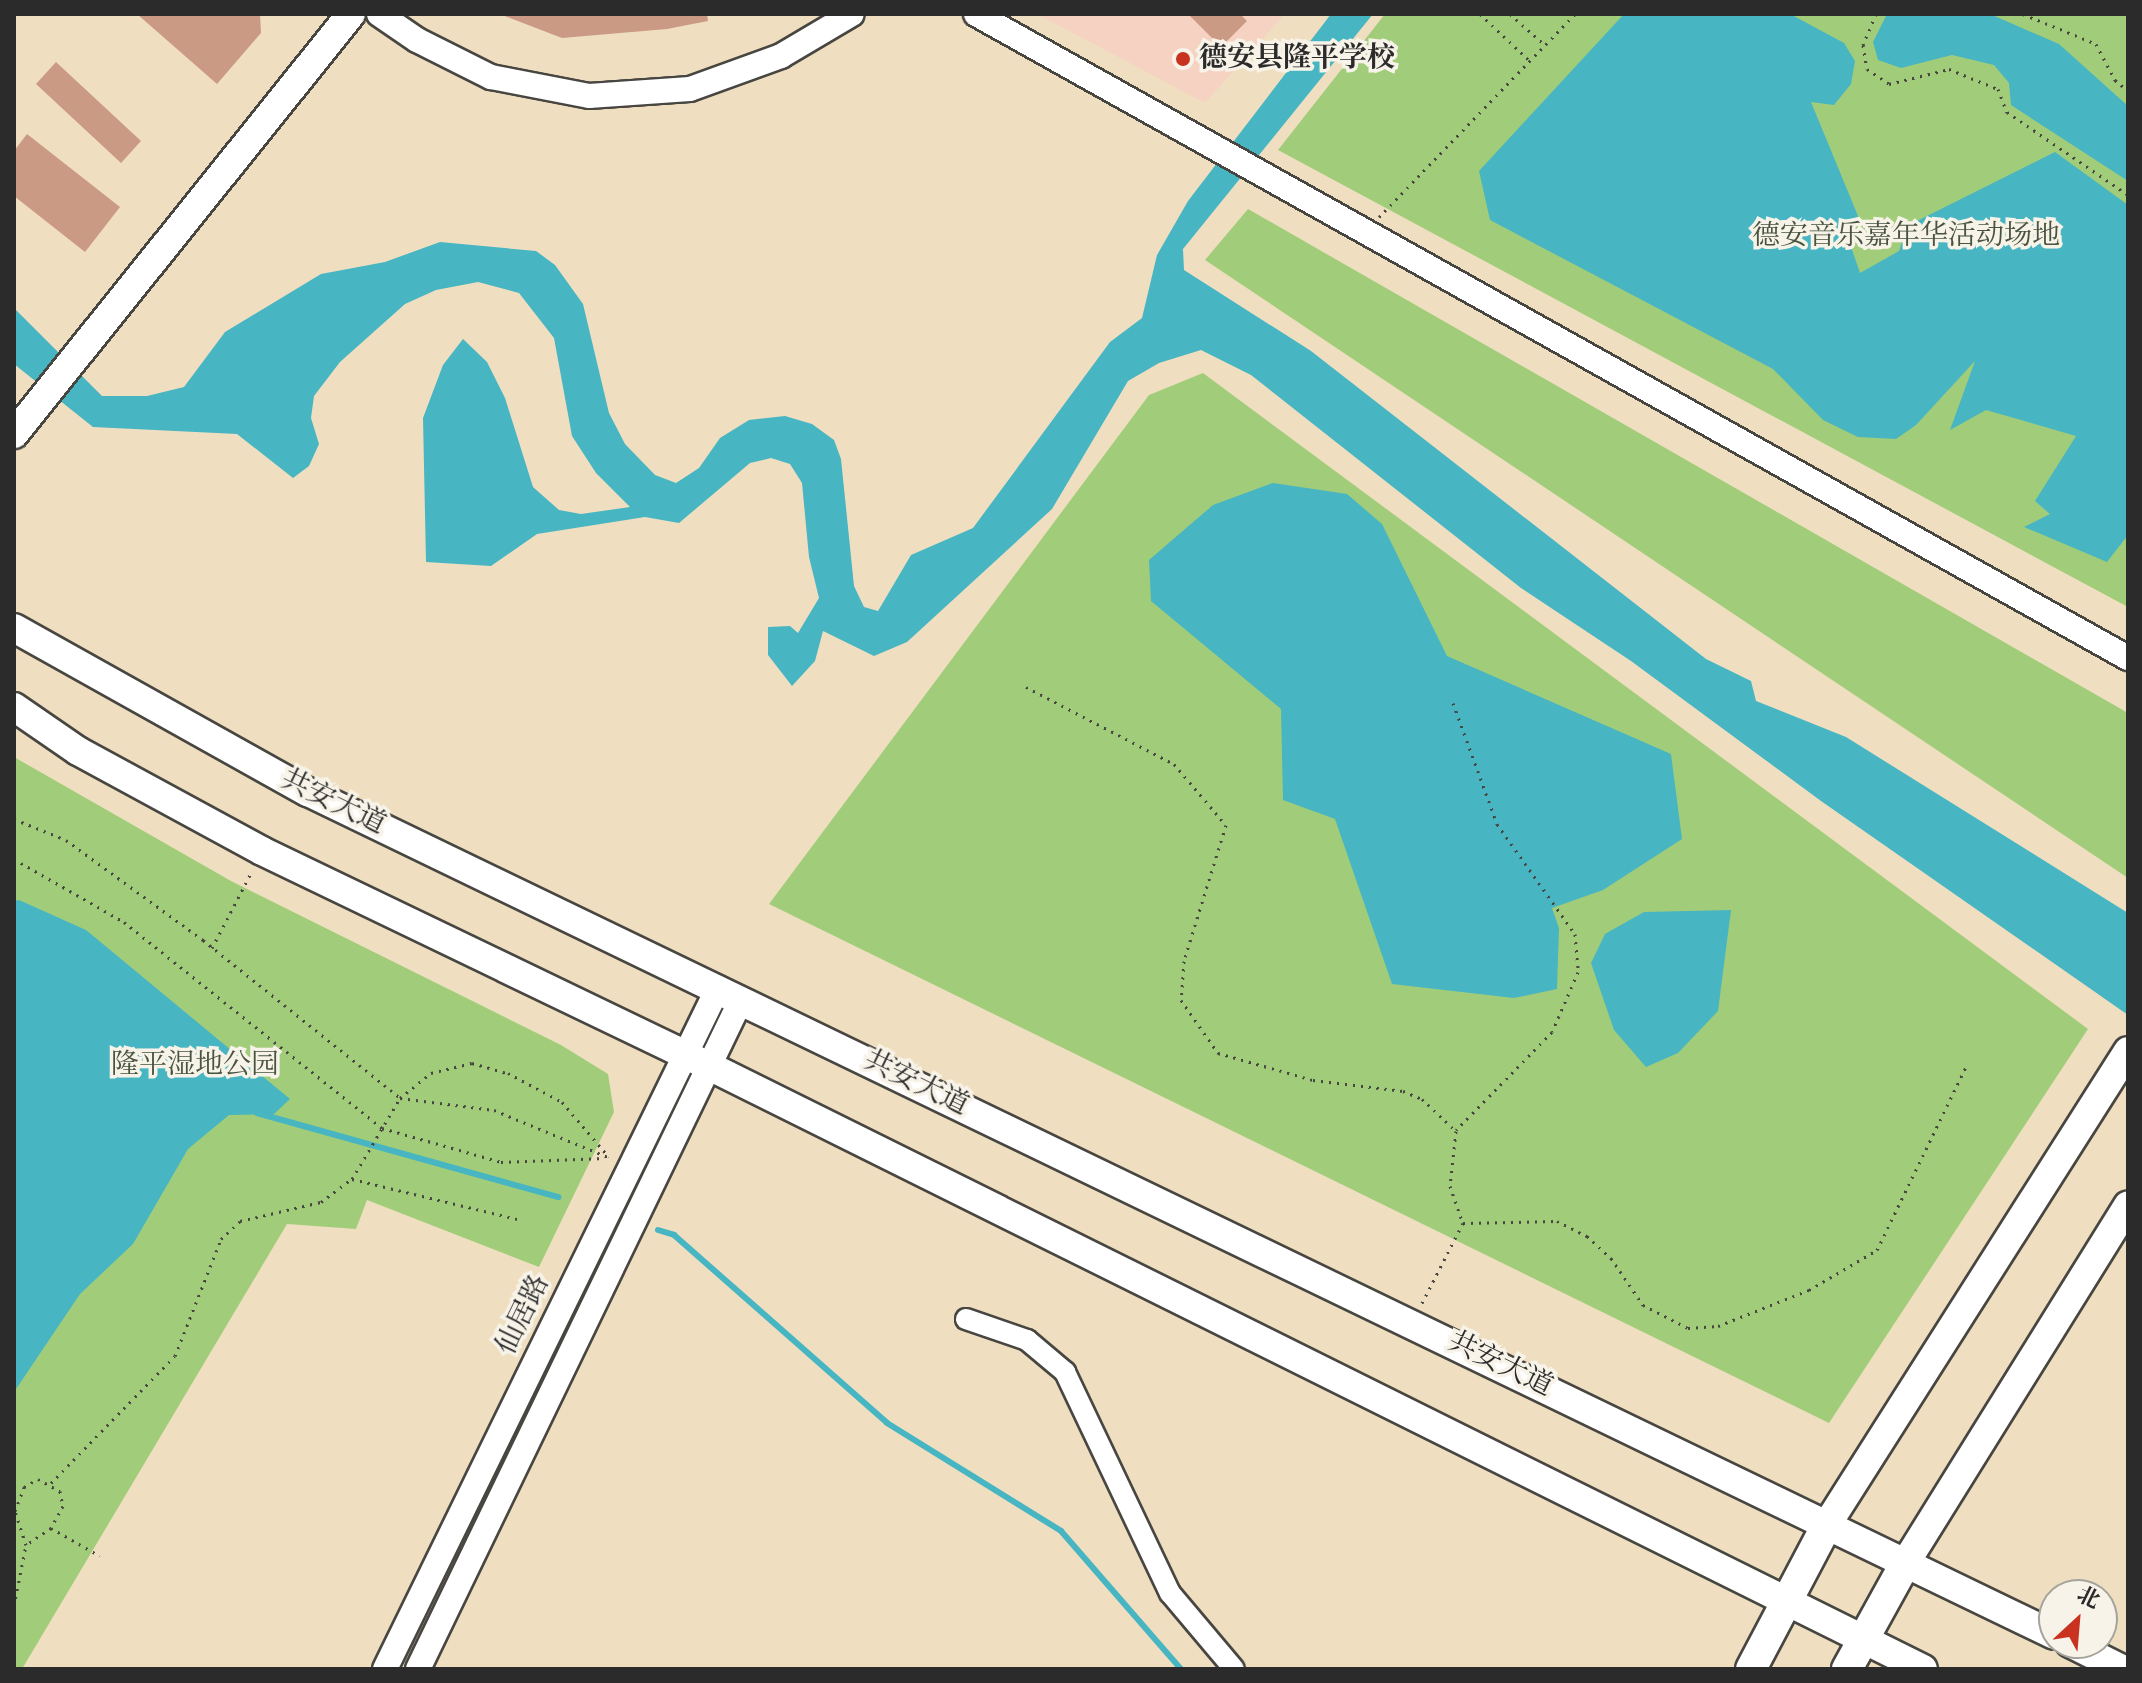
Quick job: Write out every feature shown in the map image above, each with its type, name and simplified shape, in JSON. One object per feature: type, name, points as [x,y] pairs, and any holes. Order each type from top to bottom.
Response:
[{"type":"main road","points":[[14,434],[351,14]]},
{"type":"main road","name":"共安大道","points":[[14,628],[308,792],[1828,1523],[2038,1627]]},
{"type":"main road","points":[[14,707],[78,751],[262,851],[711,1067],[1789,1599],[1923,1669]]},
{"type":"main road","points":[[1751,1669],[1828,1523],[2128,1051]]},
{"type":"main road","points":[[1847,1669],[1906,1562],[2128,1206]]},
{"type":"main road","points":[[2102,1659],[2122,1669]]},
{"type":"street","points":[[379,14],[417,40],[491,77],[589,96],[690,89],[781,56],[852,14]]},
{"type":"street","points":[[976,14],[2128,658]]},
{"type":"street","points":[[418,1669],[711,1067],[730,994]]},
{"type":"street","name":"仙居路","points":[[385,1669],[620,1162],[685,1055],[730,994]]},
{"type":"street","points":[[966,1319],[1027,1340],[1065,1372],[1170,1593],[1234,1669]]},
{"type":"path","points":[[1480,14],[1530,61]]},
{"type":"path","points":[[1510,14],[1545,45]]},
{"type":"path","points":[[1366,232],[1575,14]]},
{"type":"path","points":[[1876,14],[1863,45],[1867,69],[1889,84],[1949,69],[1998,89],[2007,112],[2128,195]]},
{"type":"path","points":[[2023,14],[2096,44],[2115,80],[2128,91]]},
{"type":"path","points":[[1026,687],[1174,764],[1226,825],[1184,961],[1181,1000],[1218,1053],[1313,1080],[1403,1091],[1422,1099],[1456,1131]]},
{"type":"path","points":[[1412,1323],[1463,1223],[1450,1186],[1456,1131],[1552,1032],[1578,972],[1575,934],[1497,824],[1453,703]]},
{"type":"path","points":[[14,819],[66,840],[212,948],[400,1098],[494,1110],[620,1162]]},
{"type":"path","points":[[212,948],[262,851]]},
{"type":"path","points":[[14,859],[124,922],[382,1128],[501,1162],[620,1162]]},
{"type":"path","points":[[51,1483],[175,1356],[221,1239],[240,1221],[321,1202],[352,1179],[400,1098],[431,1073],[472,1063],[508,1073],[562,1102],[620,1162]]},
{"type":"path","points":[[1463,1223],[1557,1221],[1587,1236],[1611,1258],[1643,1305],[1688,1328],[1718,1326],[1809,1290],[1877,1250],[1966,1067]]},
{"type":"path","points":[[352,1179],[521,1220]]},
{"type":"path","points":[[14,1606],[26,1545],[15,1511],[24,1487],[38,1479],[51,1483],[63,1506],[51,1528],[26,1545]]},
{"type":"path","points":[[51,1528],[100,1556]]},
{"type":"shaded area","name":"德安县隆平学校","points":[[1037,14],[1285,14],[1205,103]]},
{"type":"green space","name":"德安音乐嘉年华活动场地","points":[[1385,14],[2128,14],[2128,607],[1278,150]]},
{"type":"green space","points":[[1248,209],[2128,713],[2128,878],[1205,260]]},
{"type":"green space","points":[[1203,373],[2088,1029],[1829,1423],[769,904],[1149,395]]},
{"type":"green space","name":"隆平湿地公园","points":[[14,757],[231,881],[561,1045],[608,1074],[614,1112],[539,1267],[367,1200],[356,1229],[287,1224],[22,1669],[14,1669]]},
{"type":"water","points":[[1331,14],[1373,14],[1183,249],[1184,270],[1311,351],[1706,659],[1751,681],[1756,701],[1846,737],[2128,913],[2128,1015],[1821,801],[1631,661],[1521,588],[1251,375],[1201,350],[1159,363],[1128,381],[1052,509],[907,642],[874,656],[823,631],[815,661],[792,686],[768,655],[768,627],[790,626],[798,633],[819,598],[809,557],[802,483],[790,464],[771,458],[750,463],[679,523],[645,517],[537,534],[491,566],[426,562],[423,418],[443,365],[463,339],[487,362],[505,398],[533,487],[559,510],[581,514],[630,507],[596,473],[572,436],[554,338],[519,293],[478,282],[436,290],[405,304],[340,362],[314,396],[311,418],[319,444],[309,466],[293,478],[237,434],[93,427],[14,364],[14,308],[102,396],[147,396],[184,387],[225,332],[321,274],[385,262],[440,242],[536,251],[555,265],[583,304],[609,413],[625,444],[655,475],[676,483],[699,468],[720,438],[749,420],[785,416],[812,424],[834,440],[841,459],[854,586],[864,607],[878,611],[911,555],[973,528],[1110,342],[1142,318],[1157,255],[1188,201]]},
{"type":"water","points":[[1624,14],[1790,14],[1844,43],[1855,61],[1851,84],[1834,105],[1811,102],[1858,216],[1849,241],[1860,273],[1899,251],[1907,226],[2055,152],[2128,205],[2128,535],[2107,562],[2024,527],[2050,514],[2035,501],[2076,436],[1986,410],[1950,430],[1975,361],[1916,425],[1896,439],[1858,437],[1823,420],[1773,369],[1490,220],[1479,171]]},
{"type":"water","points":[[1887,14],[1990,14],[2059,44],[2128,106],[2128,181],[2011,105],[2009,83],[1994,65],[1952,55],[1901,68],[1878,60],[1873,42]]},
{"type":"water","points":[[1273,483],[1347,494],[1382,524],[1447,656],[1671,754],[1682,839],[1603,890],[1552,908],[1559,928],[1557,989],[1514,998],[1392,984],[1335,819],[1283,800],[1281,709],[1151,601],[1149,560],[1213,505]]},
{"type":"water","points":[[19,900],[86,930],[290,1099],[274,1114],[229,1115],[188,1149],[133,1244],[80,1294],[14,1392],[14,901]]},
{"type":"water","points":[[1731,910],[1718,1011],[1678,1053],[1646,1067],[1614,1030],[1591,963],[1605,934],[1644,912]]},
{"type":"building","points":[[137,14],[260,14],[261,33],[217,84]]},
{"type":"building","points":[[707,14],[708,21],[667,29],[562,38],[502,15]]},
{"type":"building","points":[[1188,14],[1240,14],[1247,21],[1221,47]]},
{"type":"building","points":[[56,62],[141,141],[121,163],[36,84]]},
{"type":"building","points":[[27,134],[120,207],[85,252],[14,196],[14,151]]},
{"type":"waterway","points":[[257,1113],[558,1197]]},
{"type":"waterway","points":[[658,1230],[674,1235],[887,1423],[1061,1531],[1181,1669]]},
{"type":"place","name":"德安县隆平学校","points":[[1183,59]]}]
